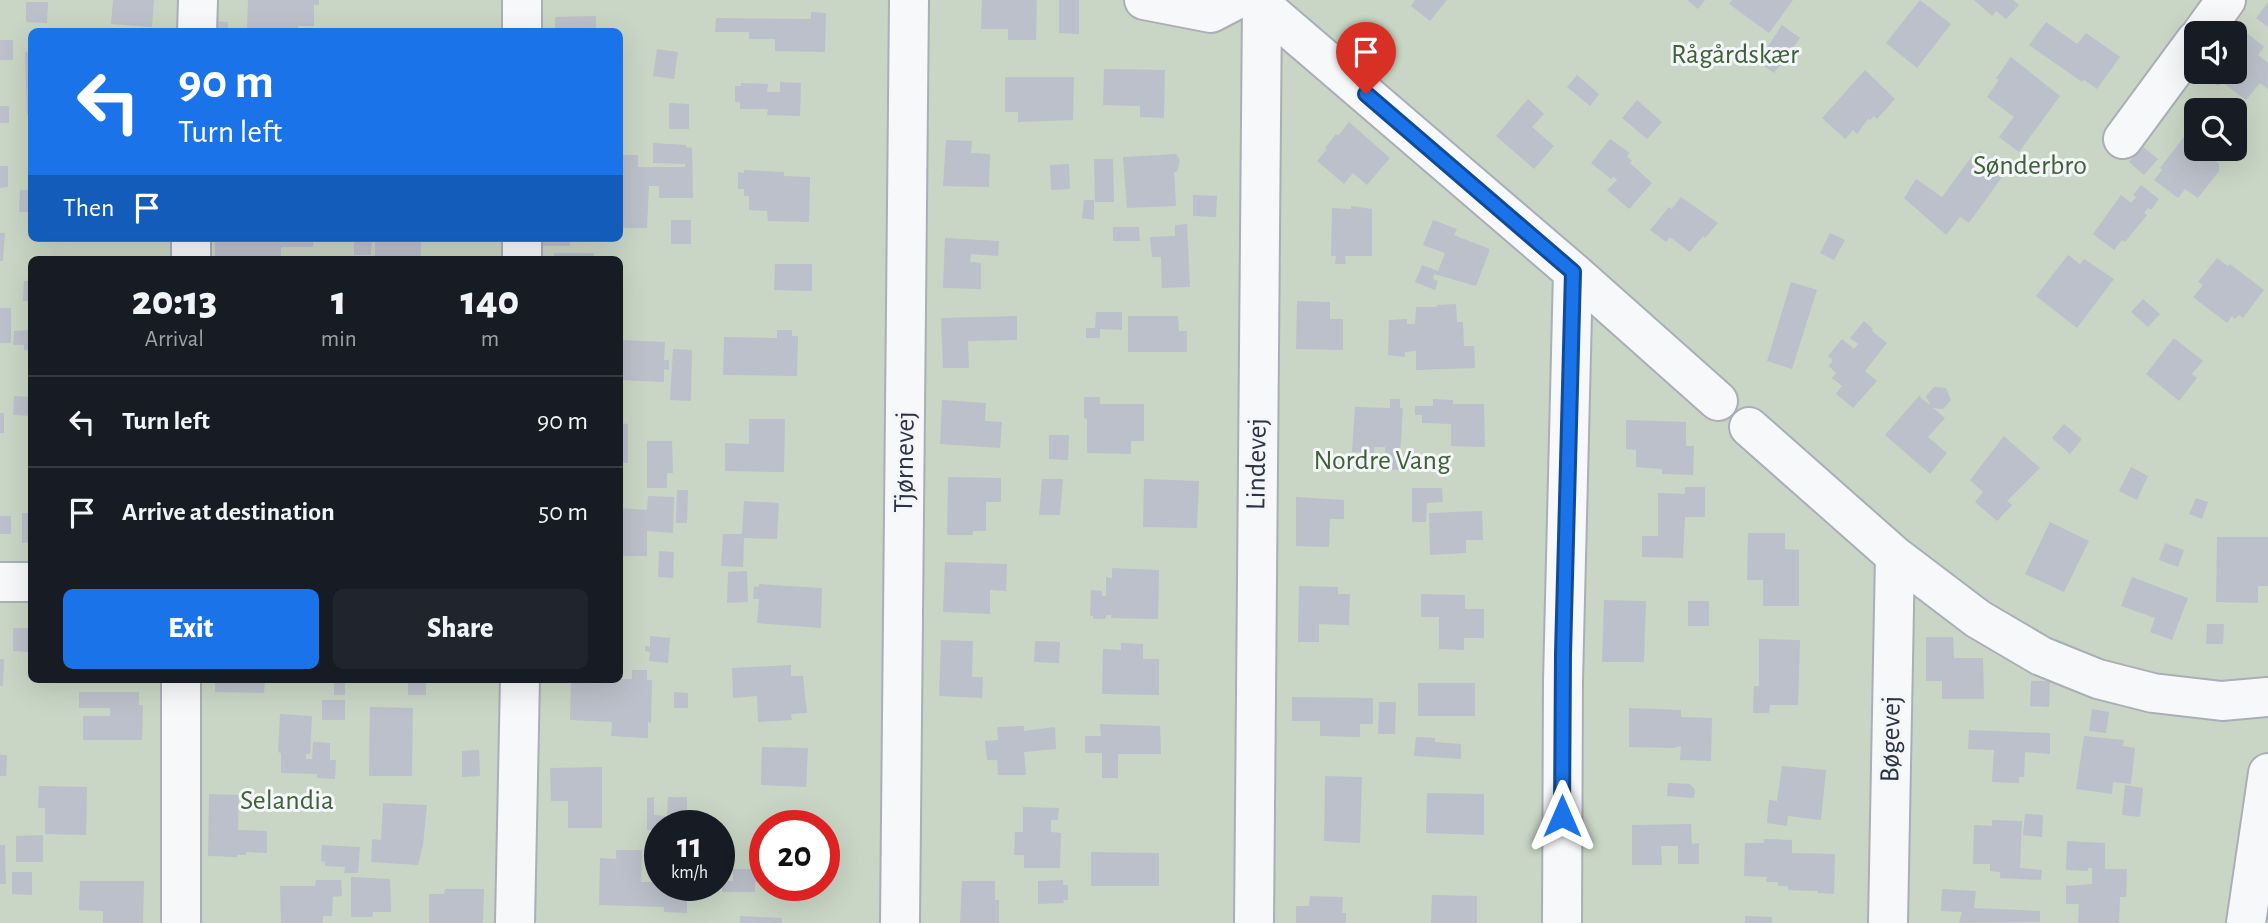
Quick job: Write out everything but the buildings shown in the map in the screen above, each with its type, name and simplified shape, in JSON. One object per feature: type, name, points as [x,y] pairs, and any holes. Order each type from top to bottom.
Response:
[{"type":"street","points":[[197,28],[198,0]]},
{"type":"street","points":[[522,0],[522,28]]},
{"type":"street","name":"Tjørnevej","points":[[900,923],[909,0]]},
{"type":"street","points":[[1144,0],[1211,13],[1251,2],[1573,272],[1718,401]]},
{"type":"street","points":[[2211,21],[2226,0]]},
{"type":"street","name":"Lindevej","points":[[1251,2],[1254,923]]},
{"type":"street","points":[[2123,139],[2184,56]]},
{"type":"street","points":[[1562,923],[1563,681],[1573,272]]},
{"type":"street","points":[[1749,427],[1895,556],[1978,619],[2041,656],[2098,679],[2153,693],[2222,701],[2268,697]]},
{"type":"street","name":"Bøgevej","points":[[1888,923],[1895,556]]},
{"type":"street","points":[[0,582],[28,582]]},
{"type":"street","points":[[181,683],[181,923]]},
{"type":"street","points":[[515,923],[520,683]]},
{"type":"street","points":[[2246,923],[2268,773]]},
{"type":"green space","name":"Nordre Vang","points":[[0,0],[2268,0],[2268,923],[0,923]]},
{"type":"route","points":[[1366,94],[1573,272],[1563,654],[1562,816]]},
{"type":"park label","name":"Rågårdskær","points":[[1735,55]]},
{"type":"park label","name":"Sønderbro","points":[[2030,166]]},
{"type":"park label","name":"Selandia","points":[[287,801]]}]
